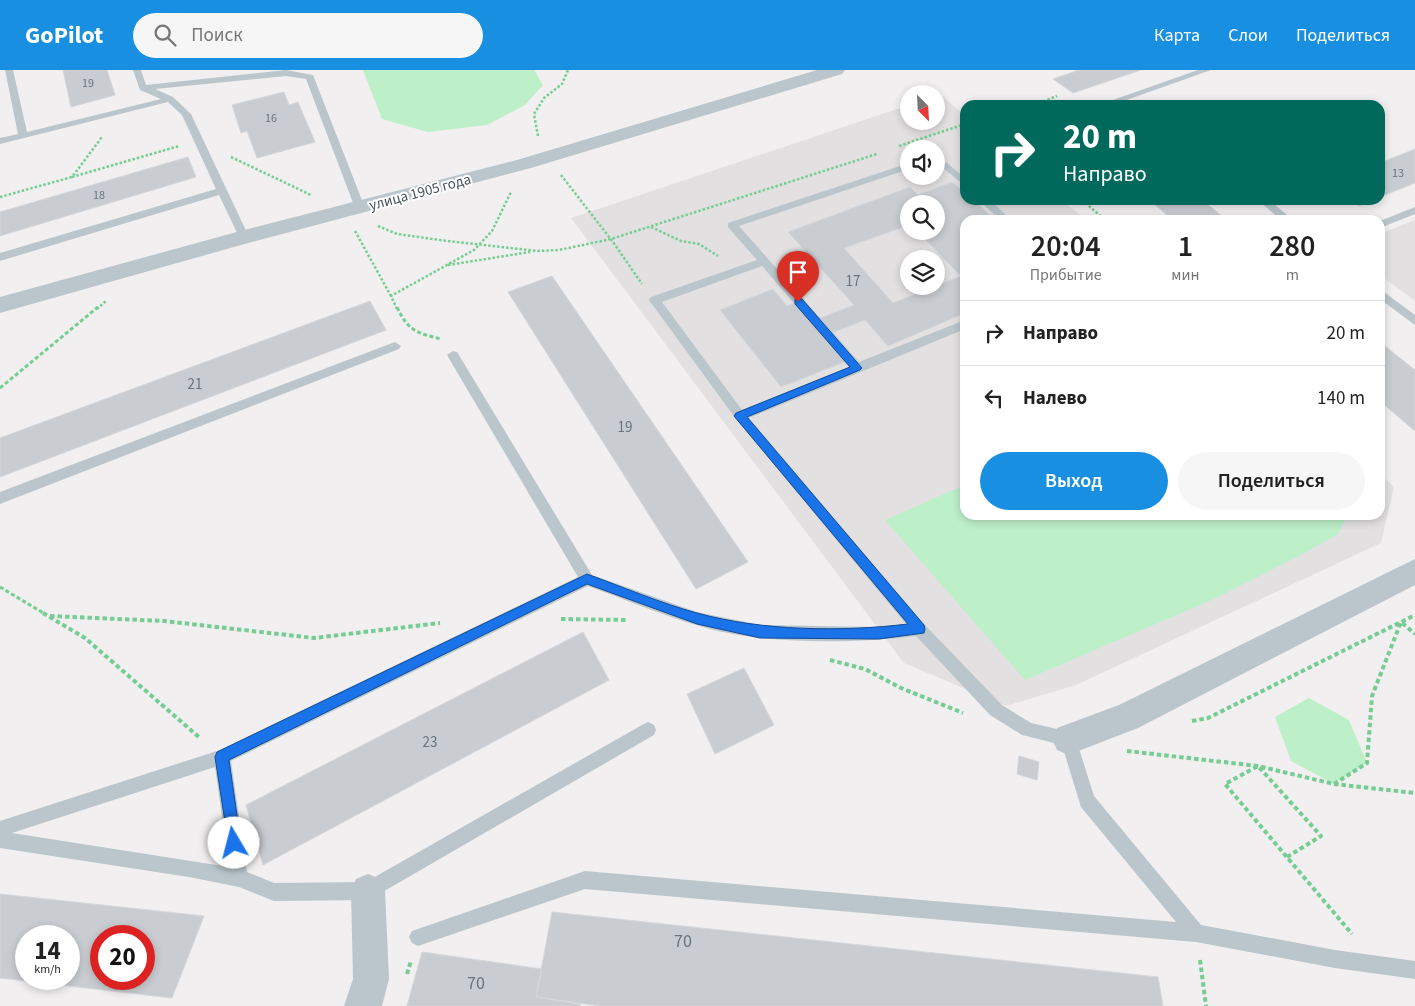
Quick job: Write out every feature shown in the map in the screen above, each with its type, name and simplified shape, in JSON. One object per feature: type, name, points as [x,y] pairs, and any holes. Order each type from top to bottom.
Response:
[{"type":"street","name":"улица 1905 года","points":[[0,305],[244,237],[524,164],[836,70]]},
{"type":"street","points":[[1068,739],[1127,717],[1415,571]]},
{"type":"street","points":[[362,1006],[372,979],[368,891]]},
{"type":"lane","points":[[9,70],[23,136]]},
{"type":"lane","points":[[137,70],[143,88],[170,99],[186,114],[244,237]]},
{"type":"lane","points":[[1118,100],[1207,70]]},
{"type":"lane","points":[[143,88],[286,74],[310,77],[352,210]]},
{"type":"lane","points":[[0,141],[170,99]]},
{"type":"lane","points":[[945,165],[960,179]]},
{"type":"lane","points":[[857,368],[732,226],[900,169]]},
{"type":"lane","points":[[0,257],[222,191]]},
{"type":"lane","points":[[990,205],[1000,215]]},
{"type":"lane","points":[[1269,205],[1282,215]]},
{"type":"lane","points":[[1385,223],[1415,210]]},
{"type":"lane","points":[[763,262],[655,300],[740,416],[919,629],[996,710],[1028,730],[1068,739],[1087,802],[1196,933]]},
{"type":"lane","points":[[1385,297],[1415,320]]},
{"type":"lane","points":[[740,416],[960,326]]},
{"type":"lane","points":[[0,498],[395,346]]},
{"type":"lane","points":[[453,355],[587,579],[697,619],[760,632],[879,634],[919,629]]},
{"type":"lane","points":[[0,829],[222,757],[587,579]]},
{"type":"lane","points":[[0,840],[239,878],[274,892],[368,891],[648,730]]},
{"type":"lane","points":[[222,757],[239,878]]},
{"type":"lane","points":[[418,937],[585,880],[1196,933],[1415,970]]},
{"type":"path","points":[[536,126],[534,114],[544,98],[562,84],[568,70]]},
{"type":"path","points":[[1048,100],[1058,96]]},
{"type":"path","points":[[0,197],[72,177],[104,134],[125,111]]},
{"type":"path","points":[[890,149],[960,126]]},
{"type":"path","points":[[445,266],[533,251],[559,250],[611,239],[881,152]]},
{"type":"path","points":[[391,296],[474,250],[492,231],[524,164]]},
{"type":"path","points":[[559,174],[611,239],[640,281]]},
{"type":"path","points":[[1088,205],[1099,215]]},
{"type":"path","points":[[352,210],[397,234],[533,251]]},
{"type":"path","points":[[352,210],[408,329],[417,334],[442,339]]},
{"type":"path","points":[[651,226],[714,252]]},
{"type":"path","points":[[0,388],[111,298]]},
{"type":"path","points":[[0,587],[85,638],[222,757]]},
{"type":"path","points":[[1184,722],[1208,718],[1415,615]]},
{"type":"path","points":[[50,616],[164,621],[314,638],[442,623]]},
{"type":"path","points":[[506,618],[629,620]]},
{"type":"path","points":[[1402,622],[1415,634]]},
{"type":"path","points":[[1334,784],[1366,763],[1372,696],[1402,622]]},
{"type":"path","points":[[826,660],[842,661],[865,669],[902,688],[967,714]]},
{"type":"path","points":[[1078,771],[1116,750],[1258,766],[1334,784],[1415,793]]},
{"type":"path","points":[[1258,766],[1225,784],[1379,965]]},
{"type":"path","points":[[1258,766],[1321,836],[1287,857]]},
{"type":"path","points":[[1196,933],[1206,1006]]},
{"type":"shaded area","points":[[945,98],[960,112],[960,205],[1068,205],[1080,215],[960,215],[960,520],[1385,520],[1385,479],[1394,487],[1381,543],[1076,685],[1006,706],[904,663],[571,218],[900,108],[900,130],[945,130]]},
{"type":"shaded area","points":[[1415,220],[1415,301],[1385,279],[1385,232]]},
{"type":"green space","points":[[363,70],[534,70],[543,85],[525,105],[487,125],[428,132],[382,119]]},
{"type":"green space","points":[[960,487],[960,520],[1345,520],[1338,534],[1214,599],[1025,680],[885,520]]},
{"type":"green space","points":[[1309,698],[1349,720],[1367,763],[1334,784],[1291,761],[1275,717]]},
{"type":"building","points":[[63,70],[107,70],[115,95],[71,107]]},
{"type":"building","points":[[1079,70],[1141,70],[1073,93],[1053,79]]},
{"type":"building","points":[[284,92],[289,105],[298,102],[315,142],[257,158],[247,131],[241,133],[232,105]]},
{"type":"building","points":[[1415,149],[1415,183],[1385,195],[1385,161]]},
{"type":"building","points":[[188,157],[196,177],[0,236],[0,212]]},
{"type":"building","points":[[952,182],[960,189],[960,205],[978,205],[990,215],[960,215],[960,275],[945,260],[945,250],[936,250],[926,240],[945,240],[945,195],[918,195]]},
{"type":"building","points":[[910,187],[918,195],[900,195],[900,228],[844,248],[893,303],[913,295],[945,295],[945,282],[960,276],[960,315],[888,346],[865,320],[826,335],[847,361],[781,387],[720,310],[773,289],[787,306],[797,302],[813,321],[854,305],[788,232]]},
{"type":"building","points":[[1155,205],[1208,205],[1221,215],[1167,215]]},
{"type":"building","points":[[552,276],[748,562],[696,589],[508,292]]},
{"type":"building","points":[[370,301],[386,330],[0,477],[0,438]]},
{"type":"building","points":[[1385,346],[1415,370],[1415,431],[1385,405]]},
{"type":"building","points":[[583,632],[609,680],[263,865],[246,805]]},
{"type":"building","points":[[744,668],[774,725],[715,754],[687,694]]},
{"type":"building","points":[[1019,756],[1039,762],[1037,780],[1017,774]]},
{"type":"building","points":[[0,894],[204,916],[172,998],[103,990],[155,990],[155,925],[90,925],[90,988],[80,987],[80,925],[15,925],[15,980],[0,978]]},
{"type":"building","points":[[552,912],[1158,977],[1163,1006],[600,1006],[536,997]]},
{"type":"building","points":[[422,952],[542,969],[536,997],[580,1004],[580,1006],[407,1006]]},
{"type":"route","points":[[234,843],[222,757],[587,579],[697,619],[760,632],[879,634],[919,629],[740,416],[857,368],[798,302]]}]
